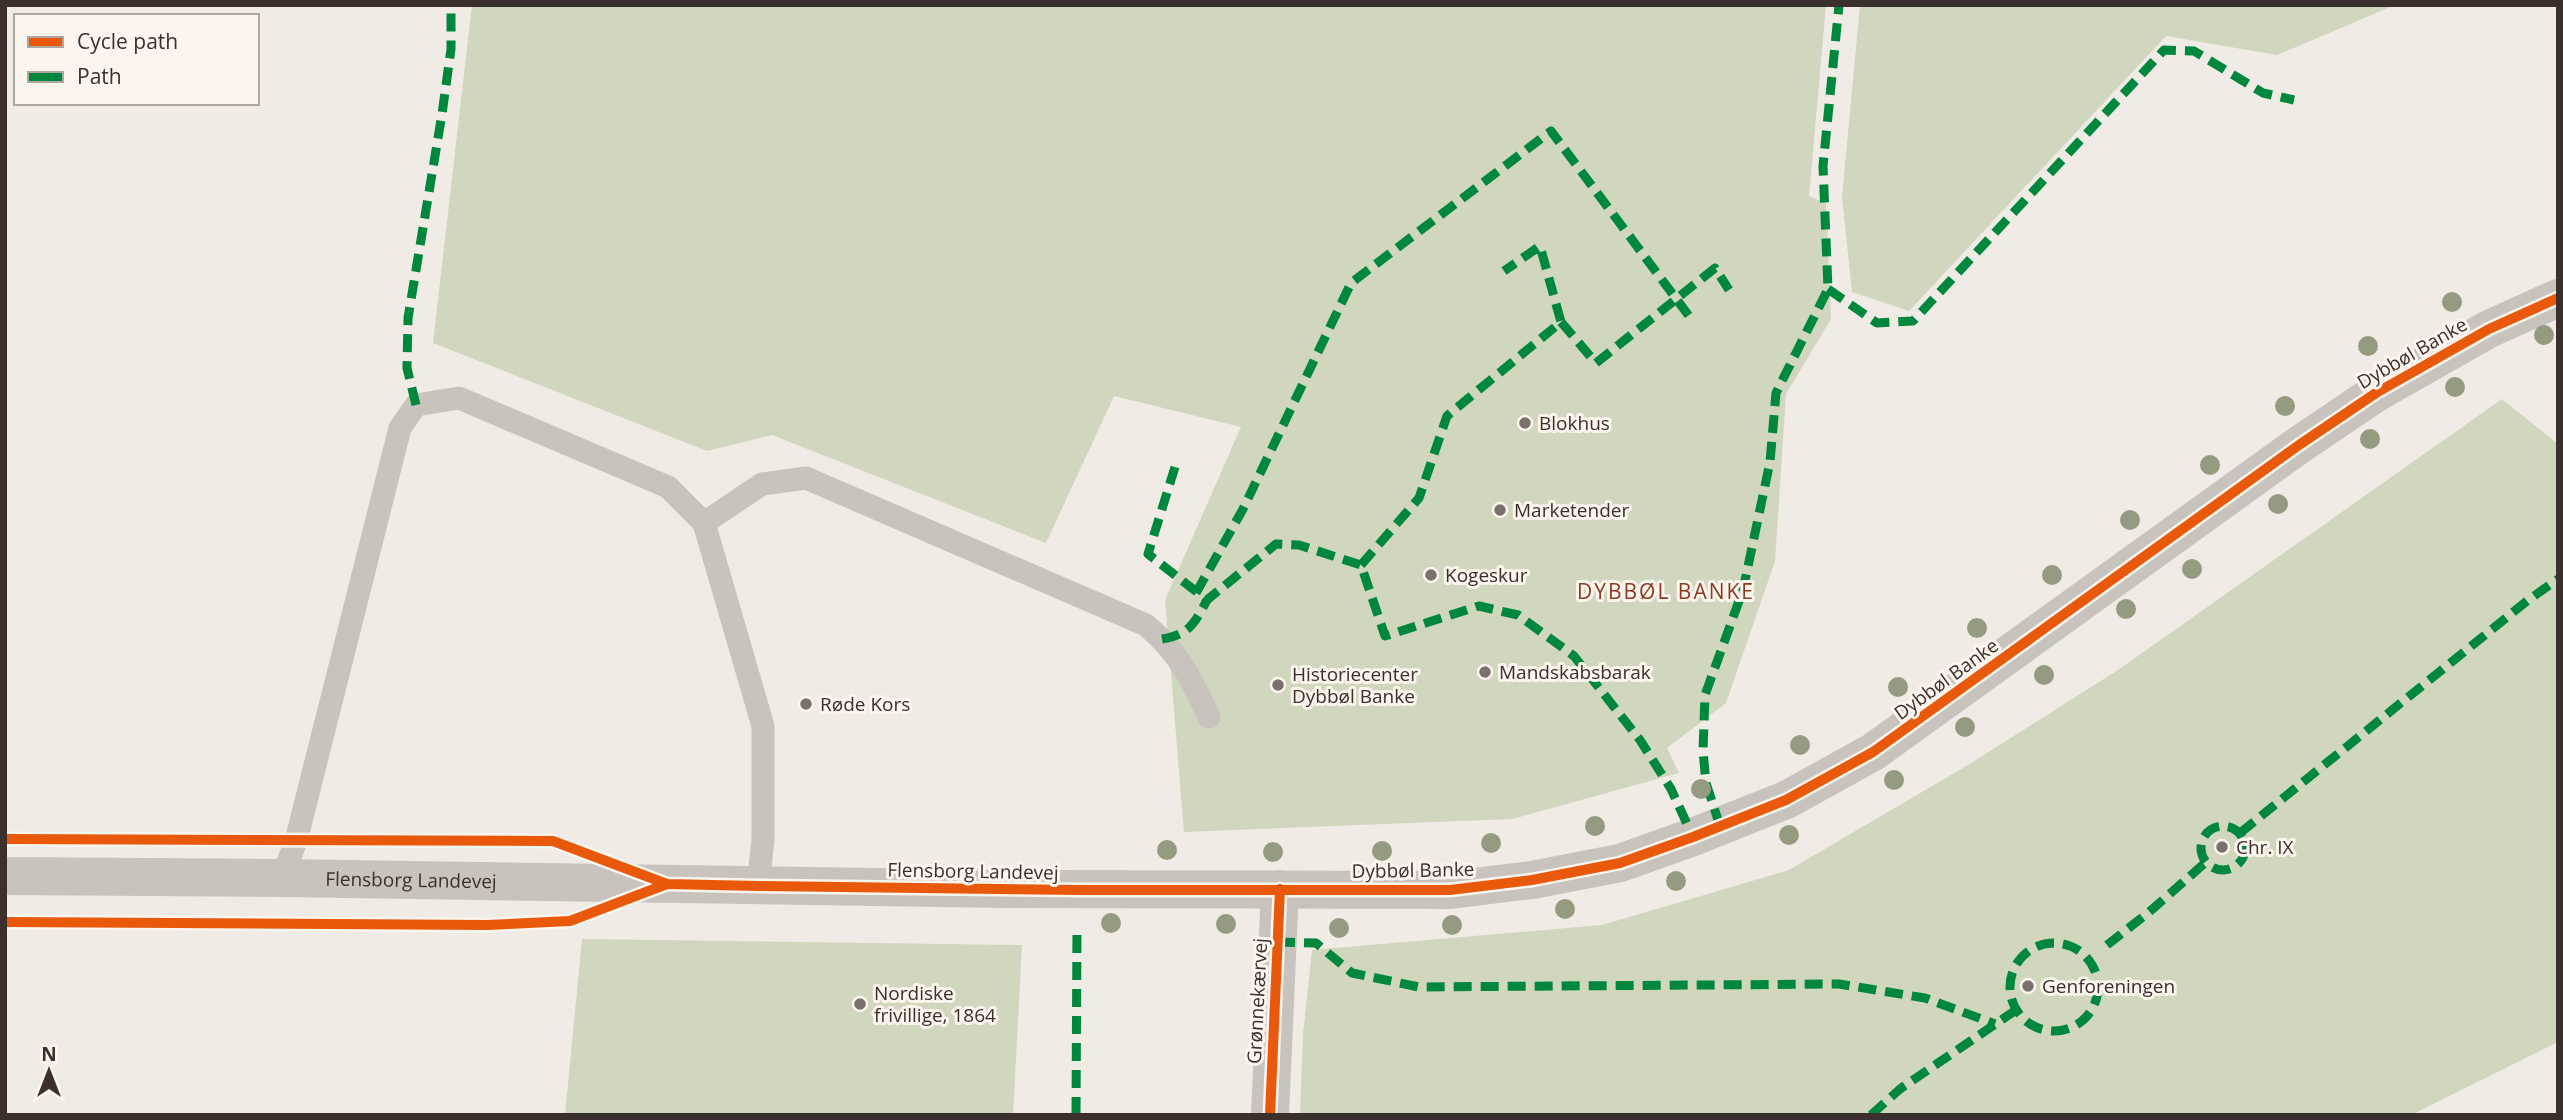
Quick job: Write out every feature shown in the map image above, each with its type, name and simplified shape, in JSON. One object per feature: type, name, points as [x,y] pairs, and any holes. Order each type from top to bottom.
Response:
[{"type":"street","name":"Dybbøl Banke","points":[[1280,889],[1450,890],[1532,880],[1620,863],[1786,800],[1873,752],[2375,393],[2489,329],[2558,298]]},
{"type":"street","name":"Flensborg Landevej","points":[[5,876],[758,887],[1280,889]]},
{"type":"street","name":"Grønnekærvej","points":[[1270,1115],[1280,889]]},
{"type":"lane","points":[[282,878],[296,841],[400,428],[416,405],[459,398],[668,487],[704,523],[763,726],[763,839],[758,887]]},
{"type":"lane","points":[[704,523],[762,484],[806,478],[1146,625],[1184,665],[1209,717]]},
{"type":"green space","points":[[472,5],[1826,5],[1809,196],[1826,203],[1831,319],[1786,394],[1775,561],[1726,703],[1667,748],[1679,773],[1512,819],[1184,832],[1165,600],[1241,427],[1114,396],[1046,543],[772,435],[707,451],[433,343]]},
{"type":"green space","points":[[1860,5],[2395,5],[2277,55],[2166,36],[1909,311],[1852,292],[1842,197]]},
{"type":"green space","points":[[2502,399],[2558,444],[2558,1042],[2411,1115],[1300,1115],[1303,1034],[1312,950],[1602,925],[1789,870],[1968,765],[2118,670]]},
{"type":"green space","points":[[582,939],[1022,945],[1013,1115],[565,1115]]},
{"type":"marked path","points":[[416,405],[407,368],[408,318],[451,49],[451,5]]},
{"type":"marked path","points":[[1720,826],[1706,783],[1703,751],[1705,695],[1743,590],[1770,462],[1776,393],[1828,289],[1823,166],[1839,5]]},
{"type":"marked path","points":[[1828,289],[1877,323],[1913,321],[2164,50],[2194,51],[2263,93],[2294,100]]},
{"type":"marked path","points":[[1196,593],[1243,509],[1351,283],[1551,131],[1692,320]]},
{"type":"marked path","points":[[1361,565],[1419,498],[1447,416],[1561,322],[1540,246],[1504,271]]},
{"type":"marked path","points":[[1561,322],[1596,363],[1715,268],[1729,290]]},
{"type":"marked path","points":[[1175,467],[1148,554],[1207,600],[1276,544],[1299,545],[1361,565],[1385,636],[1479,606],[1518,615],[1574,656],[1640,740],[1671,789],[1693,837]]},
{"type":"marked path","points":[[2240,833],[2527,601],[2558,579]]},
{"type":"marked path","points":[[1162,639],[1179,634],[1190,627],[1207,600]]},
{"type":"marked path","points":[[2223,826],[2238,833],[2245,848],[2238,863],[2223,870],[2208,863],[2201,848],[2208,833],[2223,826]]},
{"type":"marked path","points":[[2107,945],[2206,862]]},
{"type":"marked path","points":[[1076,1115],[1077,928]]},
{"type":"marked path","points":[[1277,942],[1316,943],[1352,973],[1419,987],[1839,984],[1925,998],[1995,1024]]},
{"type":"marked path","points":[[2054,943],[2071,947],[2085,956],[2094,970],[2098,987],[2094,1004],[2085,1018],[2071,1027],[2054,1031],[2037,1027],[2023,1018],[2014,1004],[2010,987],[2014,970],[2023,956],[2037,947],[2054,943]]},
{"type":"marked path","points":[[1871,1115],[1900,1089],[2016,1010]]},
{"type":"cycle path","points":[[5,839],[553,841],[667,884],[758,886],[1079,890],[1450,890],[1532,880],[1620,863],[1786,800],[1873,752],[2299,445],[2376,393],[2489,329],[2558,298]]},
{"type":"cycle path","points":[[5,922],[487,925],[570,921],[667,884]]},
{"type":"cycle path","points":[[1270,1115],[1280,889]]},
{"type":"place","name":"Blokhus","points":[[1525,423]]},
{"type":"place","name":"Marketender","points":[[1500,510]]},
{"type":"place","name":"Kogeskur","points":[[1431,575]]},
{"type":"place","name":"Mandskabsbarak","points":[[1485,672]]},
{"type":"place","name":"Historiecenter Dybbøl Banke","points":[[1278,685]]},
{"type":"place","name":"Røde Kors","points":[[806,704]]},
{"type":"place","name":"Chr. IX","points":[[2222,847]]},
{"type":"place","name":"Genforeningen","points":[[2028,986]]},
{"type":"place","name":"Nordiske frivillige, 1864","points":[[860,1004]]},
{"type":"district","name":"DYBBØL BANKE","points":[[1666,591]]}]
